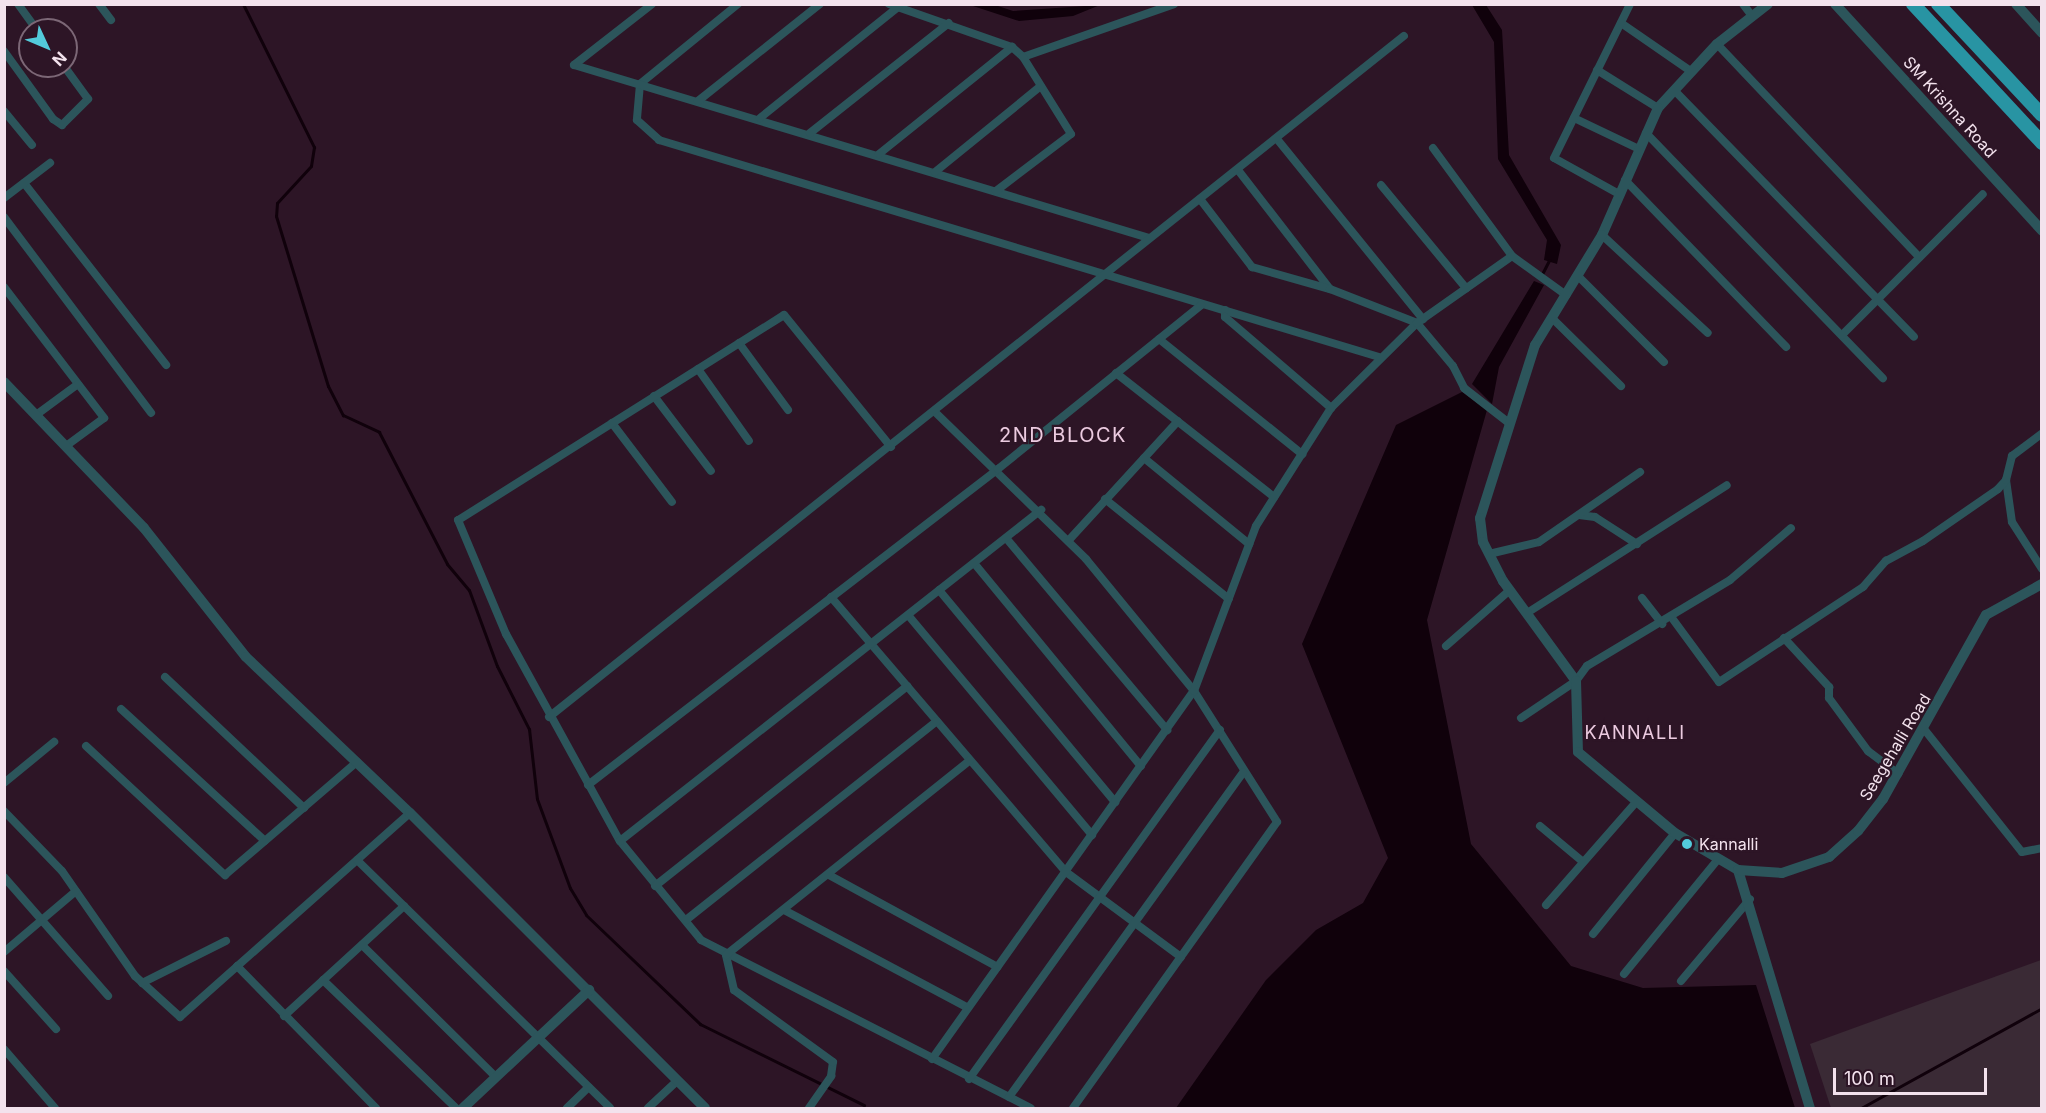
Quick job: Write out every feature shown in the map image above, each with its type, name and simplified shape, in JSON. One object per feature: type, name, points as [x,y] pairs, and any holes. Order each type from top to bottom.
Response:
[{"type":"highway","points":[[1913,4],[2042,143]]},
{"type":"highway","points":[[1938,4],[2042,115]]},
{"type":"street","points":[[18,4],[28,18]]},
{"type":"street","points":[[99,4],[111,20]]},
{"type":"street","points":[[652,4],[574,65],[760,118],[1149,237]]},
{"type":"street","points":[[738,4],[640,84],[638,120],[659,140],[1379,357]]},
{"type":"street","points":[[698,101],[820,4]]},
{"type":"street","points":[[1023,57],[1174,4]]},
{"type":"street","points":[[1619,194],[1554,158],[1630,4]]},
{"type":"street","points":[[1743,4],[1752,16]]},
{"type":"street","points":[[1768,4],[1717,44],[1658,108],[1602,235],[1535,345],[1480,518],[1489,554],[1510,590],[1576,681],[1578,752],[1675,832],[1738,870],[1750,898],[1810,1108]]},
{"type":"street","name":"SM Krishna Road","points":[[1835,4],[2042,231]]},
{"type":"street","points":[[2016,4],[2042,33]]},
{"type":"street","points":[[760,118],[893,6],[949,23],[1012,47],[1023,57],[1071,135],[996,191]]},
{"type":"street","points":[[810,133],[949,23]]},
{"type":"street","points":[[1621,23],[1692,72]]},
{"type":"street","points":[[549,717],[935,412],[1103,273],[1238,170],[1404,36]]},
{"type":"street","points":[[1717,44],[1919,257]]},
{"type":"street","points":[[879,154],[1012,47]]},
{"type":"street","points":[[4,51],[18,70]]},
{"type":"street","points":[[1597,70],[1658,108]]},
{"type":"street","points":[[23,78],[53,119],[62,125],[88,99],[73,78]]},
{"type":"street","points":[[935,172],[1041,86]]},
{"type":"street","points":[[1674,90],[1879,298],[1914,337]]},
{"type":"street","points":[[4,111],[32,145]]},
{"type":"street","points":[[1574,118],[1639,149]]},
{"type":"street","points":[[1646,133],[1883,378]]},
{"type":"street","points":[[1277,139],[1420,321],[1453,366],[1464,388],[1509,423]]},
{"type":"street","points":[[1433,148],[1512,256],[1566,295]]},
{"type":"street","points":[[4,198],[50,163]]},
{"type":"street","points":[[1238,170],[1330,289]]},
{"type":"street","points":[[1625,180],[1786,347]]},
{"type":"street","points":[[24,183],[166,365]]},
{"type":"street","points":[[1381,185],[1466,288]]},
{"type":"street","points":[[1842,335],[1983,194]]},
{"type":"street","points":[[1200,198],[1252,267],[1330,289],[1420,321]]},
{"type":"street","points":[[4,217],[151,413]]},
{"type":"street","points":[[1602,235],[1708,333]]},
{"type":"street","points":[[932,1059],[1194,691],[1249,544],[1274,497],[1331,408],[1379,357],[1420,321],[1512,256]]},
{"type":"street","points":[[1577,275],[1664,362]]},
{"type":"street","points":[[4,288],[104,418],[66,446]]},
{"type":"street","points":[[588,785],[998,469],[1201,305]]},
{"type":"street","points":[[1225,310],[1226,317],[1331,408]]},
{"type":"street","points":[[891,447],[784,315],[458,520],[506,634],[549,717],[620,841],[701,940],[726,955],[969,1079],[1031,1108]]},
{"type":"street","points":[[1552,318],[1621,386]]},
{"type":"street","points":[[1159,339],[1302,454]]},
{"type":"street","points":[[740,342],[788,410]]},
{"type":"street","points":[[698,369],[749,441]]},
{"type":"street","points":[[1116,373],[1274,497]]},
{"type":"street","points":[[4,382],[144,528],[246,657],[410,813],[705,1108]]},
{"type":"street","points":[[36,415],[78,384]]},
{"type":"street","points":[[654,396],[711,471]]},
{"type":"street","points":[[935,412],[1041,510],[1069,540],[1194,691],[1220,730],[1243,772],[1277,822],[1073,1108]]},
{"type":"street","points":[[1069,540],[1178,421]]},
{"type":"street","points":[[612,423],[672,502]]},
{"type":"street","points":[[2042,433],[2012,456],[2006,480],[2012,522],[2042,569]]},
{"type":"street","points":[[1144,458],[1249,544]]},
{"type":"street","points":[[1489,554],[1539,542],[1640,472]]},
{"type":"street","points":[[1672,618],[1719,682],[1863,587],[1886,561],[1928,538],[2006,480]]},
{"type":"street","points":[[1527,613],[1727,485]]},
{"type":"street","points":[[1106,499],[1228,599]]},
{"type":"street","points":[[620,841],[1041,510]]},
{"type":"street","points":[[1579,515],[1595,517],[1637,544]]},
{"type":"street","points":[[1521,718],[1576,681],[1587,666],[1672,618],[1730,580],[1791,528]]},
{"type":"street","points":[[1006,538],[1167,730]]},
{"type":"street","points":[[974,563],[1141,766]]},
{"type":"street","name":"Seegehalli Road","points":[[1738,870],[1782,873],[1829,857],[1858,831],[1898,774],[1986,615],[2042,584]]},
{"type":"street","points":[[939,590],[1115,802]]},
{"type":"street","points":[[1446,646],[1510,590]]},
{"type":"street","points":[[831,597],[1066,872],[1181,957]]},
{"type":"street","points":[[1642,598],[1662,624]]},
{"type":"street","points":[[908,615],[1092,835]]},
{"type":"street","points":[[1784,638],[1828,687],[1829,698],[1868,751],[1898,774]]},
{"type":"street","points":[[165,677],[304,808]]},
{"type":"street","points":[[655,886],[907,686]]},
{"type":"street","points":[[121,709],[265,842]]},
{"type":"street","points":[[686,920],[937,721]]},
{"type":"street","points":[[1924,729],[2022,852],[2042,848]]},
{"type":"street","points":[[969,1079],[1220,730]]},
{"type":"street","points":[[4,783],[54,742]]},
{"type":"street","points":[[86,746],[225,875],[357,762]]},
{"type":"street","points":[[726,955],[829,875],[970,760]]},
{"type":"street","points":[[1009,1097],[1132,921],[1243,772]]},
{"type":"street","points":[[1546,905],[1582,861],[1637,801]]},
{"type":"street","points":[[4,811],[76,891],[142,983],[180,1017],[410,813]]},
{"type":"street","points":[[1540,826],[1582,861]]},
{"type":"street","points":[[1593,934],[1675,832]]},
{"type":"street","points":[[1624,974],[1718,859]]},
{"type":"street","points":[[357,860],[540,1036],[610,1108]]},
{"type":"street","points":[[829,875],[998,967]]},
{"type":"street","points":[[4,877],[108,996]]},
{"type":"street","points":[[4,952],[76,891]]},
{"type":"street","points":[[1681,981],[1750,898]]},
{"type":"street","points":[[284,1016],[404,906]]},
{"type":"street","points":[[784,910],[968,1008]]},
{"type":"street","points":[[142,983],[226,941]]},
{"type":"street","points":[[362,945],[496,1077]]},
{"type":"street","points":[[726,955],[734,990],[832,1062],[830,1079],[809,1108]]},
{"type":"street","points":[[237,966],[376,1108]]},
{"type":"street","points":[[4,971],[56,1029]]},
{"type":"street","points":[[323,980],[456,1108]]},
{"type":"street","points":[[463,1108],[589,990]]},
{"type":"street","points":[[4,1049],[55,1108]]},
{"type":"street","points":[[648,1108],[677,1081]]},
{"type":"street","points":[[567,1108],[589,1087]]},
{"type":"shaded area","points":[[970,5],[995,5],[1013,11],[1100,5],[1073,16],[1019,21]]},
{"type":"shaded area","points":[[1472,5],[1486,5],[1502,30],[1509,155],[1561,245],[1557,264],[1544,260],[1547,240],[1498,159],[1494,42]]},
{"type":"shaded area","points":[[1534,281],[1544,285],[1499,367],[1492,404],[1472,384]]},
{"type":"shaded area","points":[[1462,392],[1487,410],[1427,620],[1471,844],[1571,966],[1643,988],[1756,985],[1795,1108],[1176,1108],[1266,980],[1316,930],[1363,903],[1388,858],[1302,644],[1396,425]]},
{"type":"shaded area","points":[[2041,960],[2041,1108],[1831,1108],[1810,1044]]},
{"type":"waterway","points":[[243,4],[314,147],[311,166],[277,203],[276,216],[328,386],[343,415],[379,432],[447,564],[469,590],[497,666],[529,729],[537,799],[570,888],[586,915],[700,1024],[864,1105]]},
{"type":"waterway","points":[[1541,276],[1549,260]]},
{"type":"waterway","points":[[1861,1108],[2042,1008]]},
{"type":"place","name":"Kannalli","points":[[1687,844]]},
{"type":"district","name":"2ND BLOCK","points":[[1063,435]]},
{"type":"district","name":"KANNALLI","points":[[1635,733]]}]
